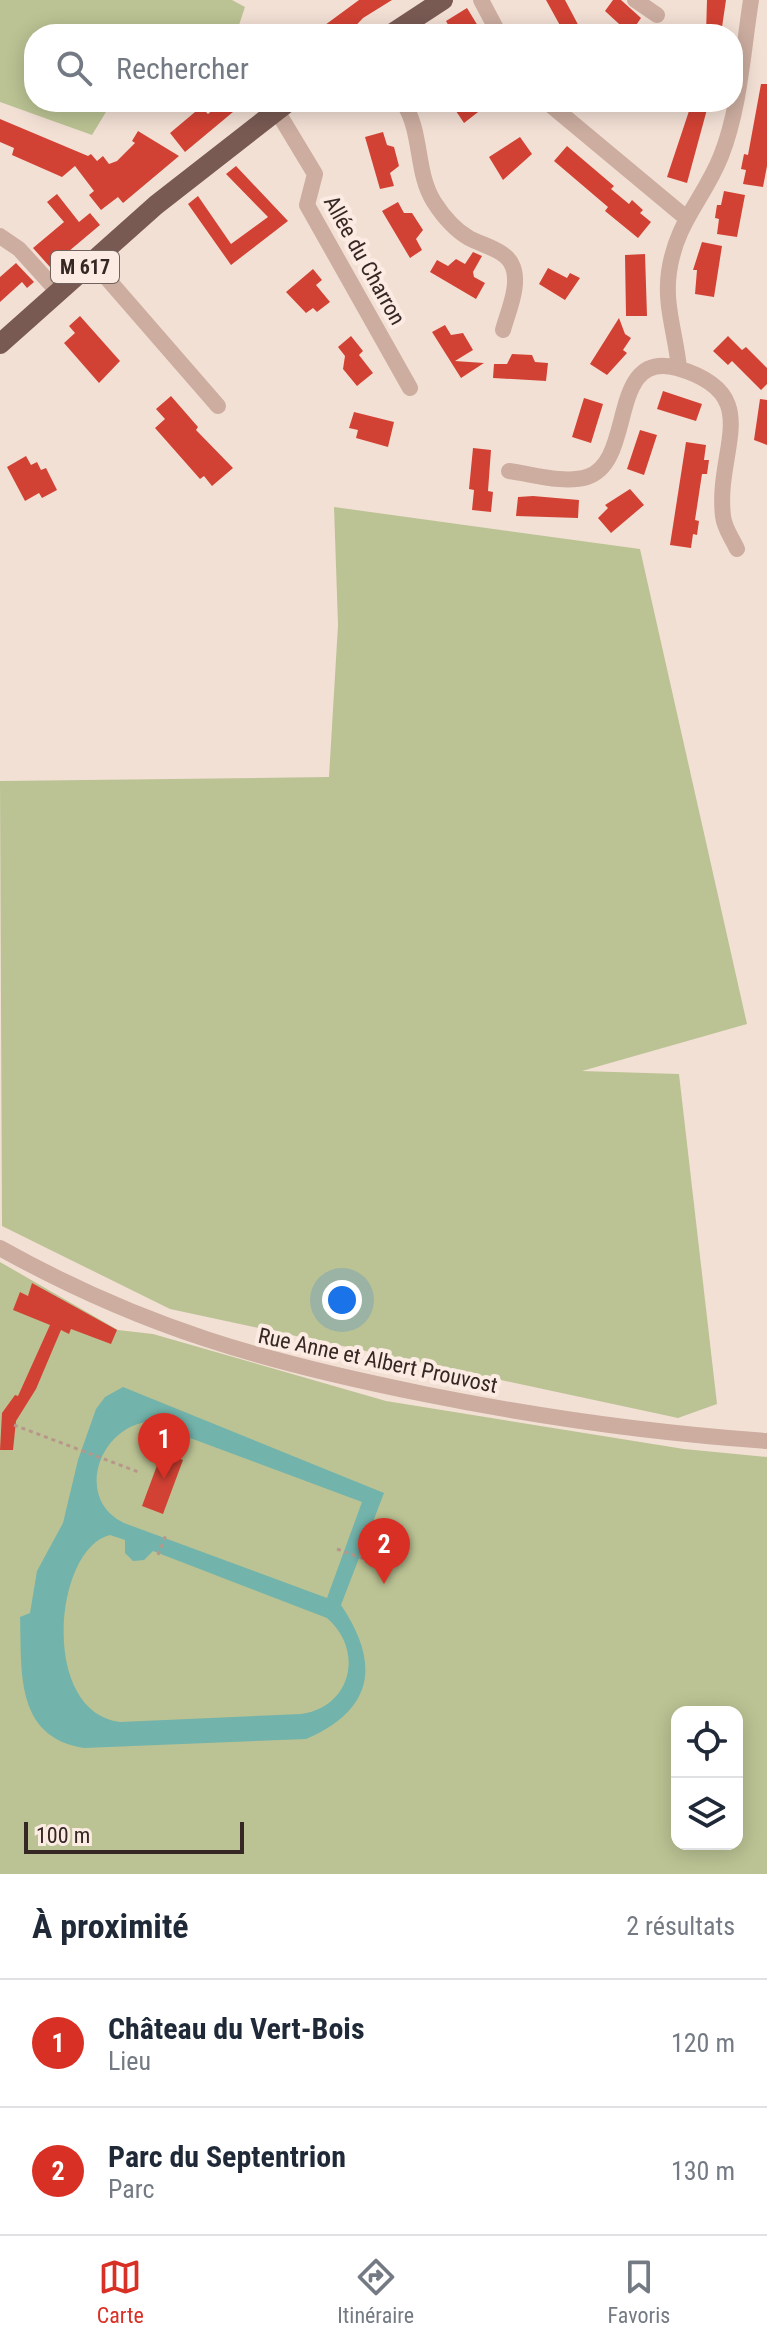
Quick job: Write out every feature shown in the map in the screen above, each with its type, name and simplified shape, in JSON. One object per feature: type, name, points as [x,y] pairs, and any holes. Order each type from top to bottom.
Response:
[{"type":"main road","points":[[406,24],[443,0]]},
{"type":"main road","name":"M 617","points":[[0,344],[156,205],[275,112]]},
{"type":"street","points":[[481,0],[494,24]]},
{"type":"street","points":[[635,0],[657,15]]},
{"type":"street","points":[[743,46],[751,0]]},
{"type":"street","name":"Allée du Charron","points":[[286,112],[315,174],[307,205],[410,388]]},
{"type":"street","points":[[408,112],[415,127],[424,177],[435,204],[465,235],[504,255],[511,263],[515,283],[503,330]]},
{"type":"street","points":[[559,112],[685,217]]},
{"type":"street","points":[[679,368],[667,291],[674,245],[685,217],[712,174],[726,143],[731,112]]},
{"type":"street","points":[[0,236],[26,255],[58,292]]},
{"type":"street","points":[[92,261],[218,406]]},
{"type":"street","points":[[509,471],[573,479],[594,474],[609,458],[636,380],[654,367],[679,368],[722,386],[732,404],[735,430],[723,516],[737,549]]},
{"type":"street","name":"Rue Anne et Albert Prouvost","points":[[0,1248],[150,1321],[270,1360],[575,1423],[767,1441]]},
{"type":"path","points":[[14,1425],[141,1473]]},
{"type":"path","points":[[158,1555],[166,1535]]},
{"type":"path","points":[[337,1549],[367,1560]]},
{"type":"green space","points":[[0,0],[232,0],[245,7],[239,24],[24,24],[24,111],[0,102]]},
{"type":"green space","points":[[28,112],[106,112],[92,135]]},
{"type":"green space","points":[[334,507],[640,549],[747,1024],[582,1071],[679,1074],[717,1404],[678,1418],[170,1309],[2,1226],[0,781],[329,777],[338,625]]},
{"type":"green space","points":[[0,1262],[118,1330],[153,1334],[386,1401],[684,1449],[767,1457],[767,1874],[0,1874]]},
{"type":"water","points":[[123,1387],[384,1493],[341,1605],[362,1646],[364,1682],[358,1699],[346,1714],[329,1727],[306,1739],[84,1748],[61,1741],[45,1730],[34,1716],[26,1698],[23,1679],[20,1617],[30,1613],[37,1571],[63,1523],[78,1460],[96,1409],[105,1397]],"holes":[[[147,1422],[362,1502],[327,1598],[124,1523],[109,1512],[100,1498],[97,1482],[105,1450],[130,1427]],[[110,1535],[125,1540],[125,1553],[133,1561],[144,1560],[153,1551],[327,1618],[339,1631],[349,1661],[341,1689],[332,1701],[301,1714],[120,1722],[94,1712],[76,1690],[66,1662],[64,1630],[67,1597],[77,1568],[91,1546]]]},
{"type":"building","points":[[359,0],[392,0],[357,24],[326,24]]},
{"type":"building","points":[[546,0],[565,0],[578,24],[559,24]]},
{"type":"building","points":[[613,0],[621,0],[641,18],[637,24],[619,24],[605,11]]},
{"type":"building","points":[[707,0],[726,0],[722,24],[706,24]]},
{"type":"building","points":[[467,8],[477,24],[448,24],[446,21]]},
{"type":"building","points":[[761,84],[767,84],[767,166],[763,187],[743,184],[746,170],[741,169],[744,154],[748,155]]},
{"type":"building","points":[[195,112],[233,112],[185,152],[170,133]]},
{"type":"building","points":[[457,112],[478,112],[464,123]]},
{"type":"building","points":[[689,112],[706,112],[687,183],[667,177]]},
{"type":"building","points":[[0,119],[88,156],[91,154],[97,161],[103,156],[109,164],[117,161],[135,143],[132,141],[138,131],[179,156],[123,203],[118,197],[101,210],[89,195],[94,191],[75,166],[62,177],[12,155],[14,148],[0,142]]},
{"type":"building","points":[[383,132],[387,145],[394,147],[399,166],[390,173],[394,186],[380,189],[365,137]]},
{"type":"building","points":[[520,137],[532,154],[503,180],[489,157]]},
{"type":"building","points":[[567,146],[614,186],[611,189],[629,204],[632,200],[643,210],[640,213],[651,222],[638,238],[605,211],[608,207],[554,161]]},
{"type":"building","points":[[236,166],[288,221],[231,265],[188,204],[198,196],[231,244],[268,217],[226,174]]},
{"type":"building","points":[[724,191],[745,195],[737,237],[717,234],[719,219],[715,218],[716,211],[717,205],[721,205]]},
{"type":"building","points":[[57,194],[79,222],[90,213],[100,225],[50,267],[33,248],[64,222],[47,202]]},
{"type":"building","points":[[398,202],[404,213],[412,213],[423,230],[416,239],[422,250],[410,258],[382,211]]},
{"type":"building","points":[[702,242],[722,246],[714,297],[695,294],[697,270],[693,270]]},
{"type":"building","points":[[473,252],[482,256],[473,272],[474,277],[485,283],[476,299],[430,272],[437,260],[448,266],[456,259],[465,264]]},
{"type":"building","points":[[645,254],[647,316],[626,316],[625,255]]},
{"type":"building","points":[[16,263],[34,282],[27,288],[22,282],[0,302],[0,277]]},
{"type":"building","points":[[548,268],[567,278],[570,273],[580,278],[565,300],[539,284]]},
{"type":"building","points":[[313,269],[322,280],[316,285],[330,302],[317,312],[313,308],[306,313],[286,292]]},
{"type":"building","points":[[80,316],[120,361],[99,383],[64,343],[75,333],[69,326]]},
{"type":"building","points":[[619,318],[625,334],[631,338],[623,350],[627,353],[607,375],[590,364]]},
{"type":"building","points":[[445,325],[451,335],[463,333],[473,350],[455,361],[484,363],[461,378],[432,332]]},
{"type":"building","points":[[351,336],[363,351],[359,355],[373,373],[357,386],[343,369],[345,356],[338,347]]},
{"type":"building","points":[[728,336],[742,350],[746,347],[767,368],[767,384],[761,390],[732,361],[728,365],[713,351]]},
{"type":"building","points":[[512,354],[532,355],[535,362],[548,363],[546,381],[493,378],[494,364],[507,364]]},
{"type":"building","points":[[663,391],[702,404],[696,421],[657,409]]},
{"type":"building","points":[[171,396],[198,427],[196,430],[233,468],[212,486],[204,476],[200,479],[155,428],[165,419],[156,409]]},
{"type":"building","points":[[584,398],[603,404],[591,443],[572,437]]},
{"type":"building","points":[[760,399],[767,400],[767,445],[754,440]]},
{"type":"building","points":[[354,412],[394,422],[388,447],[356,438],[358,430],[349,428]]},
{"type":"building","points":[[640,430],[657,435],[644,475],[627,469]]},
{"type":"building","points":[[686,442],[706,445],[704,460],[709,460],[707,474],[702,474],[695,520],[699,521],[697,535],[693,534],[691,548],[670,545]]},
{"type":"building","points":[[473,448],[491,450],[488,491],[493,492],[491,512],[472,510],[474,490],[469,489]]},
{"type":"building","points":[[26,456],[31,465],[37,462],[41,470],[46,468],[57,490],[42,498],[39,493],[25,501],[7,467]]},
{"type":"building","points":[[630,489],[644,505],[611,533],[598,518],[608,508],[605,505]]},
{"type":"building","points":[[518,497],[579,500],[578,518],[516,516]]},
{"type":"building","points":[[32,1283],[117,1330],[111,1344],[71,1329],[69,1334],[61,1330],[36,1389],[16,1421],[13,1450],[0,1450],[2,1413],[15,1395],[18,1396],[50,1325],[13,1310],[20,1292],[28,1296]]},
{"type":"building","points":[[162,1452],[183,1460],[163,1514],[142,1506]]},
{"type":"place","name":"Château du Vert-Bois","points":[[164,1479]]},
{"type":"place","name":"Parc du Septentrion","points":[[384,1584]]}]
